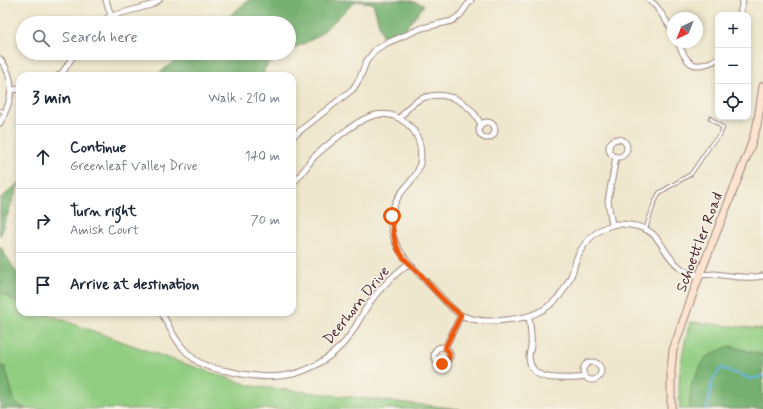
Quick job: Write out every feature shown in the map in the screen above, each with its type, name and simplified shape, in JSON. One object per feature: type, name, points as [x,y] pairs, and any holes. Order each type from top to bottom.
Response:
[{"type":"street","points":[[106,0],[111,16],[151,5],[159,0]]},
{"type":"street","points":[[296,136],[353,89],[360,78],[366,62],[375,50],[387,43],[422,28],[452,21],[460,15],[471,0]]},
{"type":"street","points":[[649,0],[656,6],[667,22]]},
{"type":"street","points":[[741,12],[743,0]]},
{"type":"street","points":[[681,48],[687,61],[691,64],[702,66],[715,60]]},
{"type":"street","points":[[0,59],[8,75],[12,90],[6,112],[0,123]]},
{"type":"street","points":[[63,72],[71,60]]},
{"type":"street","name":"Schoettler Road","points":[[671,409],[671,369],[673,350],[700,274],[758,126],[763,86]]},
{"type":"street","points":[[12,90],[16,90]]},
{"type":"street","points":[[400,118],[414,103],[422,98],[438,95],[448,96],[460,100],[473,111],[481,124]]},
{"type":"street","points":[[296,181],[313,158],[359,121],[377,114],[400,118],[414,131],[418,138],[421,153],[418,172],[398,198],[392,216],[392,230],[397,248],[409,263],[452,308],[461,315],[472,319],[488,322],[529,317],[540,312],[554,302],[564,291],[577,258],[585,244],[594,234],[612,224],[621,223],[646,228],[660,241],[670,258],[682,269],[692,274],[741,278],[763,276]]},
{"type":"street","points":[[612,224],[608,200],[616,157]]},
{"type":"street","name":"Deerhorn Drive","points":[[163,316],[175,338],[184,350],[196,360],[210,367],[248,376],[276,377],[299,372],[312,367],[334,353],[351,336],[369,304],[387,282],[409,263]]},
{"type":"street","points":[[445,348],[461,315]]},
{"type":"street","points":[[529,317],[531,334],[529,356],[530,364],[538,374],[544,377],[552,378],[585,377]]},
{"type":"lane","points":[[0,110],[6,112]]},
{"type":"lane","points":[[646,228],[659,193],[691,174],[712,143],[720,135],[723,128],[710,118]]},
{"type":"green space","points":[[249,0],[408,0],[424,5],[406,28],[383,39],[373,3],[356,1],[317,37],[296,48],[296,16],[230,16]]},
{"type":"green space","points":[[175,60],[272,60],[264,72],[161,72]]},
{"type":"green space","points":[[16,186],[16,191],[0,236],[0,199]]},
{"type":"green space","points":[[0,246],[16,272],[16,302],[0,292]]},
{"type":"green space","points":[[0,292],[16,302],[16,316],[52,316],[162,356],[252,386],[460,409],[26,409],[15,403],[5,368],[0,366]]},
{"type":"green space","points":[[690,322],[763,329],[763,355],[729,346],[692,383],[689,409],[680,409],[679,387],[681,365]]},
{"type":"green space","points":[[729,346],[763,355],[763,409],[689,409],[692,383],[706,357]]},
{"type":"green space","points":[[0,366],[5,367],[15,403],[26,409],[0,409]]},
{"type":"waterway","points":[[707,409],[712,381],[721,368],[751,379],[763,376]]},
{"type":"route","points":[[392,216],[392,230],[397,248],[428,283],[452,308],[461,315],[445,348],[449,352],[449,360],[442,364]]}]
